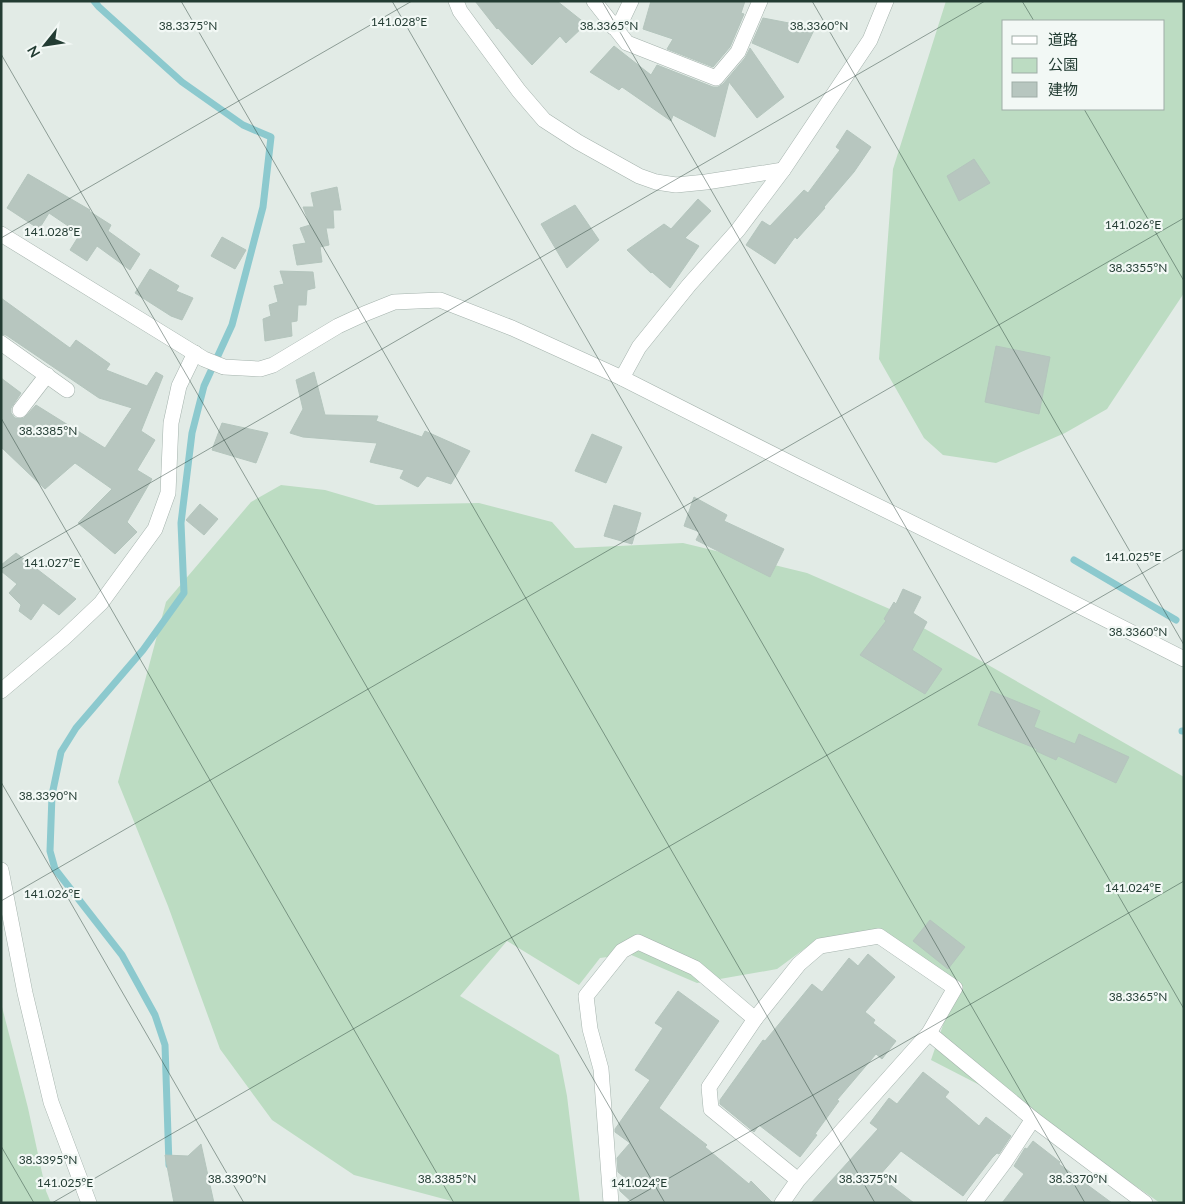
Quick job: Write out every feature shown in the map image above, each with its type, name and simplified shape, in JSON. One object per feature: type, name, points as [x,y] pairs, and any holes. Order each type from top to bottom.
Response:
[{"type":"street","points":[[456,1],[460,11],[519,91],[544,120],[578,142],[639,176],[656,182],[676,185],[783,170]]},
{"type":"street","points":[[594,1],[627,44],[716,78],[738,52],[760,1]]},
{"type":"street","points":[[613,27],[622,20],[630,1]]},
{"type":"street","points":[[622,378],[639,347],[689,285],[738,230],[783,170],[870,40],[886,1]]},
{"type":"street","points":[[1,234],[200,356],[224,367],[260,369],[273,365],[338,326],[394,302],[440,300],[512,328],[622,378],[1184,659]]},
{"type":"street","points":[[1,343],[67,390]]},
{"type":"street","points":[[1,691],[101,604],[156,529],[168,493],[171,423],[177,396],[180,386],[200,356]]},
{"type":"street","points":[[20,410],[47,375]]},
{"type":"street","points":[[1,870],[25,993],[51,1102],[89,1203]]},
{"type":"street","points":[[782,1203],[798,1180],[929,1033],[955,988],[880,936],[820,946],[799,964],[755,1019],[709,1087],[711,1109],[798,1180]]},
{"type":"street","points":[[611,1203],[601,1070],[590,1029],[586,996],[622,951],[638,942],[695,968],[755,1019]]},
{"type":"street","points":[[929,1033],[1033,1119],[1145,1203]]},
{"type":"street","points":[[974,1203],[1004,1164],[1033,1119]]},
{"type":"green space","points":[[946,1],[1184,1],[1184,293],[1107,409],[1065,433],[996,463],[943,455],[924,438],[879,359],[893,169]]},
{"type":"green space","points":[[281,485],[325,490],[376,505],[479,503],[552,522],[575,548],[683,543],[807,573],[892,610],[1184,777],[1184,1203],[1160,1203],[1026,1109],[931,1060],[955,990],[878,931],[811,944],[777,969],[697,983],[629,954],[600,958],[579,985],[507,941],[460,996],[559,1055],[567,1096],[580,1203],[459,1203],[354,1175],[272,1120],[220,1049],[168,906],[118,782],[166,602],[251,502]]},
{"type":"green space","points":[[1,1003],[28,1108],[46,1191],[51,1203],[1,1203]]},
{"type":"building","points":[[475,1],[557,1],[586,24],[566,43],[560,36],[532,65],[497,29]]},
{"type":"building","points":[[651,1],[745,1],[741,13],[744,14],[730,47],[713,67],[667,49],[673,39],[643,29]]},
{"type":"building","points":[[763,18],[815,28],[798,63],[752,43]]},
{"type":"building","points":[[614,46],[651,75],[657,65],[713,87],[723,84],[745,58],[750,48],[784,97],[757,118],[729,82],[715,137],[673,115],[671,121],[622,87],[619,90],[590,72]]},
{"type":"building","points":[[847,130],[871,147],[825,208],[797,239],[795,237],[775,264],[746,245],[762,221],[770,226],[804,190],[808,193],[840,150],[836,147]]},
{"type":"building","points":[[974,159],[990,183],[959,201],[947,176]]},
{"type":"building","points":[[28,174],[90,210],[111,225],[108,231],[140,254],[130,270],[97,246],[87,261],[70,250],[80,234],[49,213],[39,229],[7,208]]},
{"type":"building","points":[[337,187],[341,210],[333,210],[334,228],[326,228],[329,245],[320,247],[322,262],[297,265],[293,245],[306,243],[300,228],[310,225],[303,207],[314,207],[311,193]]},
{"type":"building","points":[[698,199],[711,211],[685,238],[699,246],[670,288],[627,250],[664,224],[671,229]]},
{"type":"building","points":[[575,205],[599,240],[567,268],[541,224]]},
{"type":"building","points":[[222,237],[246,250],[235,269],[211,256]]},
{"type":"building","points":[[150,269],[179,286],[176,291],[193,298],[182,320],[171,316],[135,293]]},
{"type":"building","points":[[280,271],[313,272],[315,288],[307,290],[306,305],[298,305],[297,321],[291,322],[292,336],[265,341],[263,319],[271,316],[269,305],[278,302],[274,286],[284,284]]},
{"type":"building","points":[[1,298],[70,348],[76,340],[110,364],[106,370],[147,386],[156,372],[163,376],[141,431],[155,440],[137,470],[152,479],[127,522],[137,532],[115,554],[78,523],[112,489],[75,463],[45,489],[1,447],[1,378],[21,393],[11,408],[11,413],[15,418],[24,418],[36,405],[105,448],[132,408],[99,398],[6,335],[1,334]]},
{"type":"building","points":[[996,346],[1050,357],[1039,414],[985,402]]},
{"type":"building","points":[[314,372],[325,415],[378,416],[376,421],[422,437],[425,431],[470,451],[451,484],[427,476],[418,487],[400,478],[404,470],[370,462],[377,443],[303,437],[290,433],[303,409],[296,380]]},
{"type":"building","points":[[222,423],[268,433],[256,463],[212,450]]},
{"type":"building","points":[[592,434],[622,447],[606,483],[575,471]]},
{"type":"building","points":[[694,497],[727,515],[724,521],[784,549],[770,577],[696,540],[700,532],[684,526]]},
{"type":"building","points":[[200,504],[218,519],[204,535],[186,520]]},
{"type":"building","points":[[614,505],[641,513],[632,544],[604,536]]},
{"type":"building","points":[[16,553],[76,599],[59,615],[43,603],[31,620],[19,611],[21,605],[9,593],[17,584],[1,571],[1,565]]},
{"type":"building","points":[[903,589],[921,597],[913,613],[927,622],[912,650],[942,669],[925,694],[860,655],[886,621],[884,619],[894,602],[896,604]]},
{"type":"building","points":[[991,691],[1040,711],[1034,727],[1075,744],[1079,734],[1129,757],[1116,783],[1058,756],[1056,760],[1036,751],[1037,749],[978,725]]},
{"type":"building","points":[[930,920],[965,947],[948,969],[913,941]]},
{"type":"building","points":[[868,954],[895,977],[865,1012],[875,1020],[873,1023],[896,1041],[882,1059],[876,1054],[837,1100],[839,1101],[815,1134],[817,1135],[800,1157],[759,1125],[754,1132],[720,1104],[720,1100],[763,1040],[765,1041],[812,984],[822,992],[849,958],[858,966]]},
{"type":"building","points":[[678,991],[719,1021],[659,1108],[707,1145],[705,1147],[749,1184],[751,1181],[773,1203],[633,1203],[620,1191],[619,1185],[625,1178],[618,1172],[617,1158],[630,1143],[615,1132],[615,1129],[650,1080],[635,1070],[663,1028],[655,1023]]},
{"type":"building","points":[[923,1072],[949,1092],[945,1097],[979,1126],[986,1117],[1011,1136],[999,1154],[997,1153],[992,1158],[963,1196],[901,1151],[879,1176],[914,1203],[811,1203],[878,1129],[870,1123],[889,1098],[897,1104]]},
{"type":"building","points":[[1033,1141],[1060,1162],[1059,1164],[1112,1203],[1002,1203],[1024,1174],[1014,1166],[1025,1148],[1027,1149]]},
{"type":"building","points":[[201,1144],[214,1203],[174,1203],[165,1155],[188,1156]]},
{"type":"waterway","points":[[94,1],[182,82],[243,125],[271,137],[263,207],[232,325],[204,386],[192,433],[181,523],[184,593],[143,650],[76,728],[61,752],[52,795],[50,851],[55,869],[122,955],[155,1015],[165,1045],[169,1165]]},
{"type":"waterway","points":[[1074,560],[1176,620]]}]
